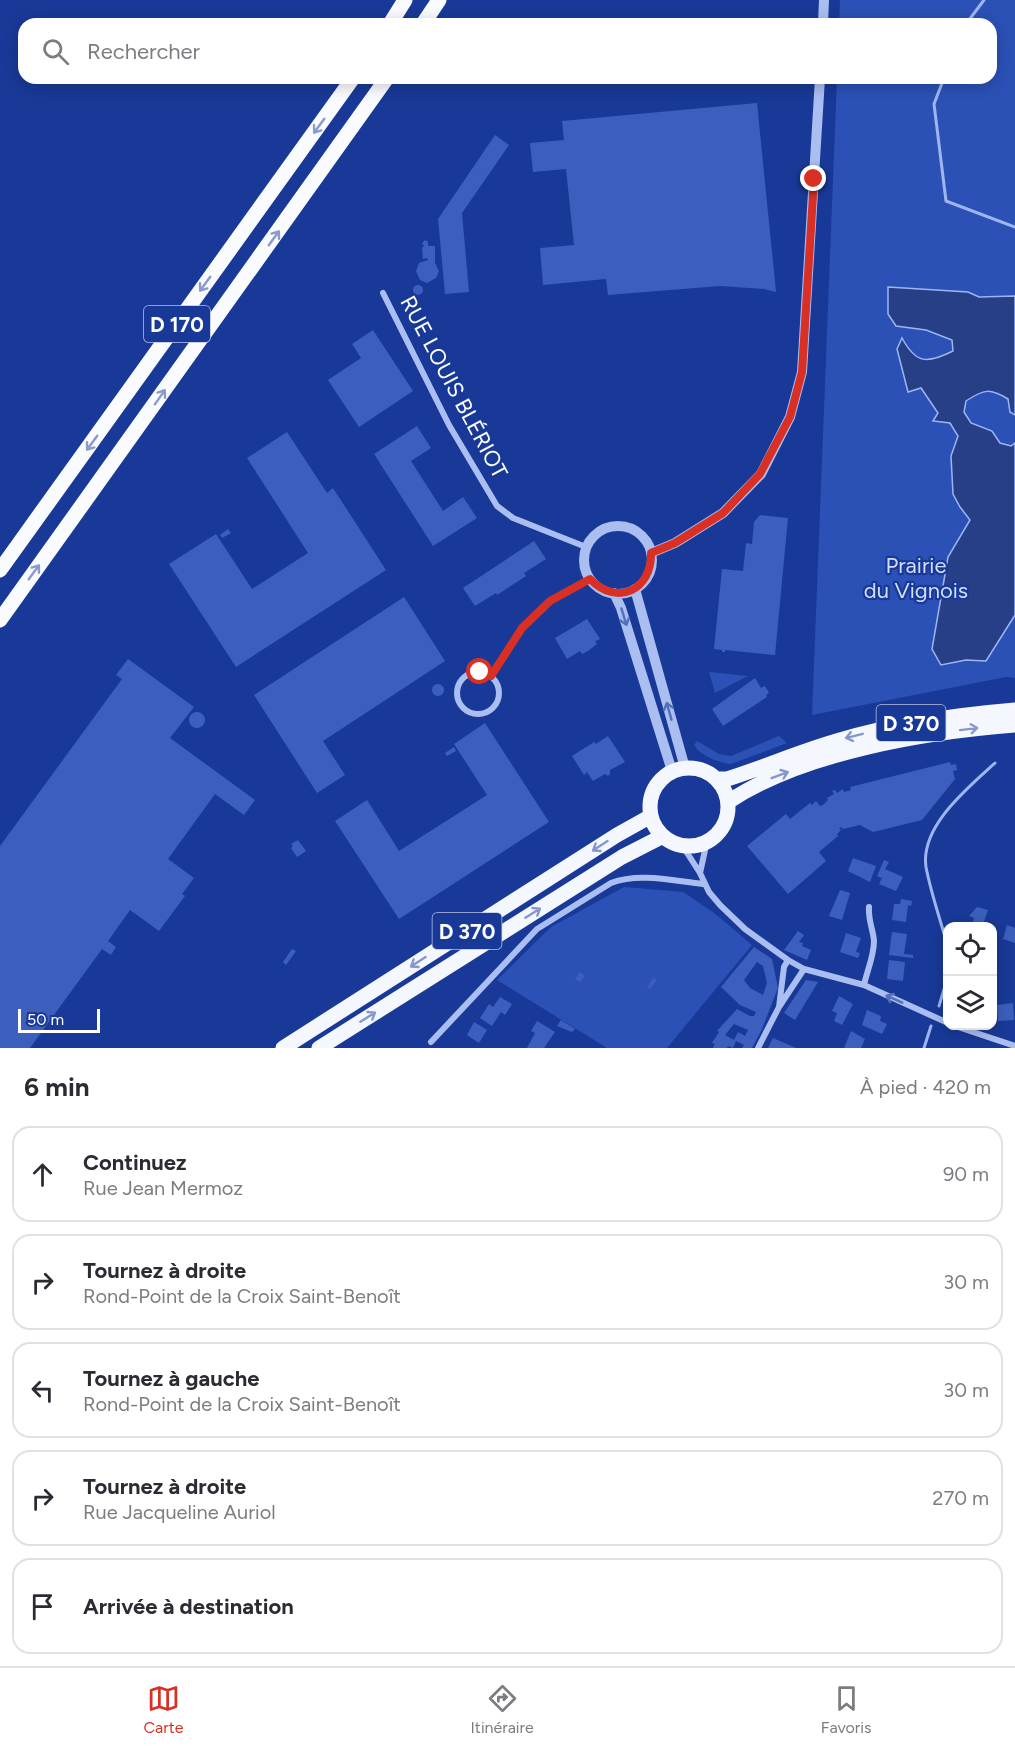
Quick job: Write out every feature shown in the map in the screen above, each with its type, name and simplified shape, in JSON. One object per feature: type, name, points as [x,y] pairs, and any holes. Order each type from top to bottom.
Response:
[{"type":"highway","points":[[394,18],[405,0]]},
{"type":"highway","points":[[427,18],[439,0]]},
{"type":"highway","name":"D 170","points":[[0,570],[349,84]]},
{"type":"highway","name":"D 170","points":[[0,620],[383,84]]},
{"type":"main road","name":"D 370","points":[[717,779],[727,779],[809,749],[875,730],[924,720],[1015,710]]},
{"type":"main road","name":"D 370","points":[[728,802],[747,789],[772,778],[849,753],[943,732],[1015,725]]},
{"type":"main road","points":[[697,768],[717,779],[728,802],[725,823],[717,834],[707,841],[690,846],[682,845],[663,836],[651,816],[650,803],[661,779],[679,769],[697,768]]},
{"type":"main road","name":"D 370","points":[[284,1048],[617,835],[651,816]]},
{"type":"main road","name":"D 370","points":[[319,1048],[621,858],[663,836]]},
{"type":"street","points":[[823,18],[824,0]]},
{"type":"street","points":[[651,553],[675,543],[723,513],[760,474],[790,417],[802,372],[820,84]]},
{"type":"street","name":"RUE LOUIS BLÉRIOT","points":[[383,293],[449,425],[496,506],[513,518],[586,547]]},
{"type":"street","points":[[619,526],[639,533],[647,542],[651,553],[651,565],[647,576],[635,589],[626,592],[614,593],[597,586],[590,579],[585,568],[586,547],[599,531],[608,527],[619,526]]},
{"type":"street","points":[[491,676],[522,628],[550,601],[590,579]]},
{"type":"street","points":[[635,589],[679,769]]},
{"type":"street","points":[[614,593],[679,769]]},
{"type":"street","points":[[474,672],[491,676],[499,692],[492,708],[476,714],[465,709],[458,699],[457,688],[460,682],[468,674],[474,672]]},
{"type":"street","points":[[700,873],[707,841]]},
{"type":"street","points":[[682,845],[700,873],[703,884],[720,905],[745,930],[788,960],[804,969],[864,986],[943,1021]]},
{"type":"street","points":[[430,1042],[537,929],[610,883],[623,878],[635,877],[703,884]]},
{"type":"street","points":[[864,986],[874,939],[868,919],[869,907]]},
{"type":"street","points":[[779,1008],[784,967],[788,960]]},
{"type":"street","points":[[758,1048],[779,1008],[804,969]]},
{"type":"street","points":[[967,1030],[1015,1046]]},
{"type":"green space","name":"Prairie du Vignois","points":[[840,0],[1015,0],[1015,678],[1006,677],[812,715],[837,84],[997,84],[997,18],[839,18]]},
{"type":"green space","points":[[709,672],[748,676],[715,693]]},
{"type":"green space","points":[[779,736],[787,743],[731,764],[711,758],[694,745],[697,741],[719,754],[731,756]]},
{"type":"green space","points":[[624,887],[683,892],[713,912],[752,945],[667,1048],[607,1048],[497,980],[551,927]]},
{"type":"shaded area","points":[[888,287],[968,292],[979,297],[1015,296],[1015,415],[1010,412],[1008,399],[987,391],[966,401],[964,412],[971,423],[992,431],[1000,443],[1011,446],[1015,443],[1015,615],[986,661],[966,660],[941,665],[932,649],[948,557],[970,520],[953,494],[951,456],[958,436],[950,423],[933,421],[938,413],[921,388],[908,392],[897,349],[902,338],[917,357],[936,358],[953,351],[952,340],[926,330],[896,326],[888,314]]},
{"type":"building","points":[[757,103],[776,292],[720,286],[608,295],[606,279],[543,285],[540,248],[574,245],[566,169],[533,172],[530,143],[564,140],[562,121]]},
{"type":"building","points":[[495,135],[509,145],[462,213],[469,292],[445,294],[438,219]]},
{"type":"building","points":[[425,240],[428,246],[435,246],[435,263],[439,271],[436,278],[427,283],[420,280],[416,271],[419,263],[428,260],[423,259],[422,248],[424,246],[422,243]]},
{"type":"building","points":[[418,285],[422,286],[422,294],[418,295],[414,294],[413,290],[414,286]]},
{"type":"building","points":[[373,330],[413,391],[359,427],[328,380],[361,358],[352,344]]},
{"type":"building","points":[[417,426],[431,448],[411,461],[443,511],[463,497],[477,518],[433,546],[374,454]]},
{"type":"building","points":[[287,432],[327,493],[333,488],[386,570],[236,667],[169,564],[216,534],[252,589],[308,553],[247,458]]},
{"type":"building","points":[[760,515],[788,518],[775,655],[725,650],[722,652],[722,650],[714,649],[722,569],[743,571],[746,543],[752,544],[754,522]]},
{"type":"building","points":[[228,529],[231,533],[222,538],[220,535]]},
{"type":"building","points":[[534,541],[546,559],[524,573],[526,576],[475,606],[463,588]]},
{"type":"building","points":[[404,597],[445,661],[323,741],[345,775],[317,793],[254,695]]},
{"type":"building","points":[[587,619],[600,639],[595,641],[597,644],[588,651],[582,654],[580,651],[567,659],[555,638]]},
{"type":"building","points":[[128,659],[194,707],[170,738],[255,800],[244,815],[215,794],[168,859],[194,878],[182,894],[185,896],[159,931],[130,910],[108,941],[116,947],[111,955],[102,949],[30,1048],[0,1048],[0,846],[122,679],[116,675]]},
{"type":"building","points":[[755,678],[761,688],[765,686],[769,693],[767,697],[723,726],[712,709]]},
{"type":"building","points":[[440,684],[444,690],[440,696],[436,696],[432,688]]},
{"type":"building","points":[[194,712],[200,712],[205,720],[203,726],[194,728],[189,723],[189,717]]},
{"type":"building","points":[[485,723],[549,822],[399,919],[335,821],[367,800],[399,851],[487,795],[454,744]]},
{"type":"building","points":[[608,736],[625,762],[610,770],[608,776],[605,774],[593,781],[587,772],[584,775],[572,756]]},
{"type":"building","points":[[454,747],[456,751],[447,756],[445,753]]},
{"type":"building","points":[[950,762],[951,765],[956,764],[957,770],[953,771],[955,779],[922,820],[873,832],[860,825],[839,828],[841,830],[838,836],[819,852],[826,861],[788,894],[747,846],[786,814],[790,819],[810,803],[812,805],[816,801],[820,806],[823,805],[828,800],[827,798],[834,794],[832,791],[835,790],[837,793],[843,789],[844,792],[851,790],[850,787]]},
{"type":"building","points":[[298,840],[306,851],[297,857],[291,844]]},
{"type":"building","points":[[853,858],[876,866],[870,882],[848,871]]},
{"type":"building","points":[[884,860],[889,862],[885,869],[903,877],[896,891],[879,884],[882,878],[877,876]]},
{"type":"building","points":[[840,890],[850,893],[842,920],[829,916]]},
{"type":"building","points":[[901,899],[912,901],[911,906],[908,905],[906,922],[892,920],[894,904],[900,904]]},
{"type":"building","points":[[977,907],[988,910],[984,922],[973,922],[974,918],[969,916]]},
{"type":"building","points":[[1007,925],[1015,928],[1015,943],[1003,939]]},
{"type":"building","points":[[798,931],[804,935],[799,942],[811,950],[807,960],[784,950]]},
{"type":"building","points":[[892,932],[907,934],[904,954],[913,955],[913,958],[889,955]]},
{"type":"building","points":[[846,933],[861,938],[856,952],[860,953],[858,958],[840,952]]},
{"type":"building","points":[[754,947],[772,959],[778,988],[752,1048],[742,1048],[744,1045],[736,1041],[733,1048],[728,1046],[727,1048],[713,1048],[715,1044],[712,1043],[719,1032],[717,1031],[737,1009],[750,1016],[754,1016],[756,1012],[740,1005],[721,987]],"holes":[[[757,962],[763,966],[767,983],[763,995],[750,988],[744,980]],[[734,1024],[748,1030],[745,1036],[738,1032],[734,1040],[725,1035]]]},
{"type":"building","points":[[292,949],[296,951],[286,965],[283,962]]},
{"type":"building","points":[[889,960],[905,962],[903,981],[887,979]]},
{"type":"building","points":[[580,972],[585,976],[580,982],[575,979]]},
{"type":"building","points":[[653,978],[657,980],[650,989],[647,987]]},
{"type":"building","points":[[806,980],[818,982],[795,1020],[784,1013]]},
{"type":"building","points":[[839,996],[853,1004],[842,1025],[834,1021],[837,1013],[832,1011]]},
{"type":"building","points":[[500,997],[512,1004],[505,1015],[501,1012],[492,1026],[480,1018],[489,1004],[493,1007]]},
{"type":"building","points":[[1013,1003],[1014,1020],[998,1021],[997,1005]]},
{"type":"building","points":[[867,1010],[881,1016],[880,1021],[887,1024],[882,1034],[862,1025]]},
{"type":"building","points":[[561,1020],[575,1029],[572,1032],[557,1026]]},
{"type":"building","points":[[537,1021],[555,1032],[544,1048],[527,1048],[535,1033],[531,1031]]},
{"type":"building","points":[[474,1022],[487,1030],[479,1043],[467,1035]]},
{"type":"building","points":[[851,1031],[865,1039],[861,1048],[844,1048]]},
{"type":"building","points":[[773,1038],[796,1048],[768,1048]]},
{"type":"waterway","points":[[970,18],[984,0]]},
{"type":"waterway","points":[[942,84],[934,104],[946,201],[1015,227]]},
{"type":"waterway","points":[[943,931],[926,867],[926,852],[930,837],[948,809],[995,763]]},
{"type":"waterway","points":[[939,1006],[943,993]]},
{"type":"waterway","points":[[924,1048],[931,1026]]},
{"type":"route","points":[[480,672],[491,676],[522,628],[550,601],[590,579],[608,592],[626,592],[635,589],[647,576],[651,565],[651,553],[675,543],[723,513],[760,474],[790,417],[802,372],[814,179]]}]
